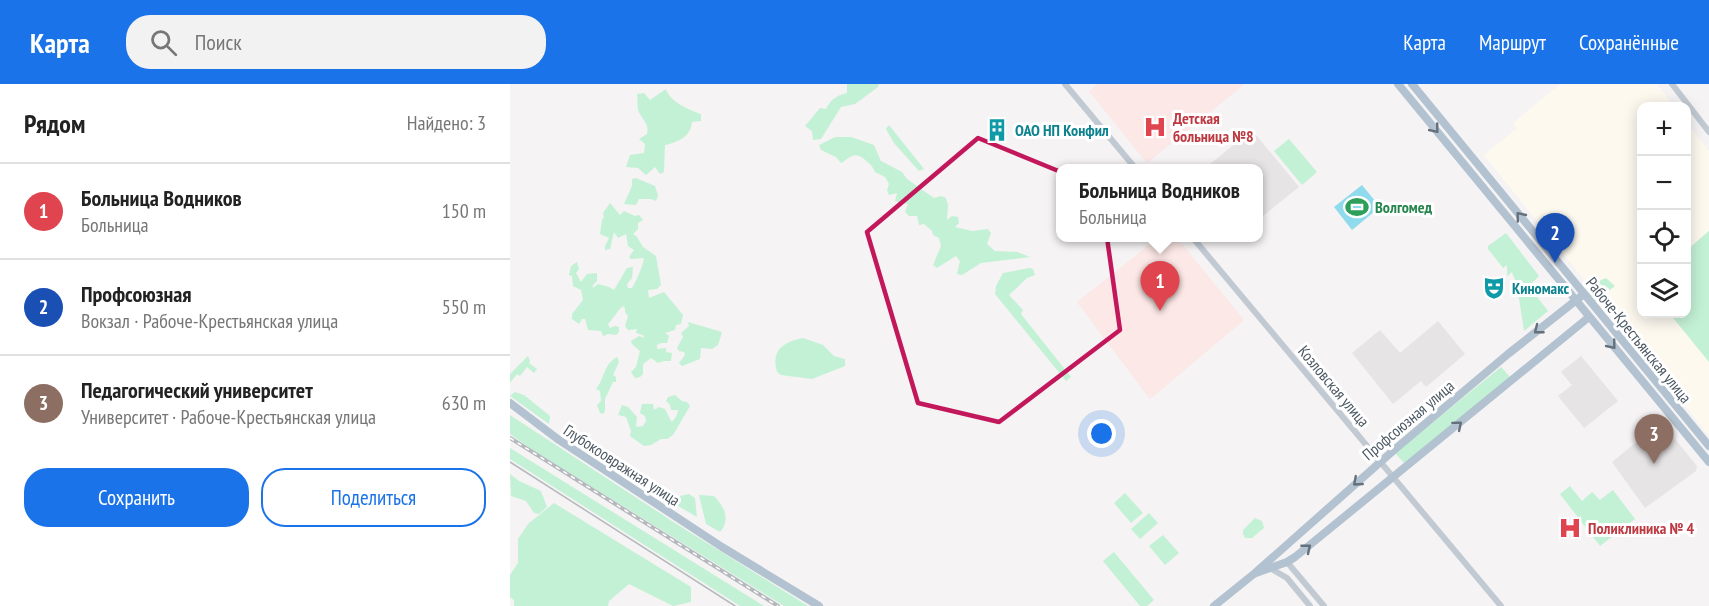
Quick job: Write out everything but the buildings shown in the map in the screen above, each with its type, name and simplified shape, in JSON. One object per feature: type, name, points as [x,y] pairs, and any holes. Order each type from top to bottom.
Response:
[{"type":"main road","name":"Рабоче-Крестьянская улица","points":[[1398,84],[1709,462]]},
{"type":"main road","name":"Рабоче-Крестьянская улица","points":[[1412,84],[1709,446]]},
{"type":"main road","name":"Профсоюзная улица","points":[[1214,606],[1255,573],[1381,461],[1508,354],[1584,294]]},
{"type":"main road","name":"Профсоюзная улица","points":[[1255,573],[1295,557],[1589,317]]},
{"type":"main road","name":"Глубокоовражная улица","points":[[510,403],[559,440],[722,547],[819,606]]},
{"type":"street","points":[[1065,84],[1133,164]]},
{"type":"street","points":[[1672,84],[1709,132]]},
{"type":"street","name":"Козловская улица","points":[[1197,242],[1502,606]]},
{"type":"street","points":[[1287,562],[1324,606]]},
{"type":"street","points":[[1270,568],[1287,578],[1310,606]]},
{"type":"highlighted area","points":[[978,138],[1100,188],[1120,330],[999,422],[918,403],[867,232]]},
{"type":"shaded area","name":"Детская больница №8","points":[[1098,84],[1245,84],[1147,163],[1089,91]]},
{"type":"shaded area","points":[[1560,84],[1657,84],[1671,102],[1637,102],[1637,318],[1673,318],[1709,362],[1709,436],[1484,155],[1517,128],[1513,123]]},
{"type":"shaded area","points":[[1691,128],[1709,151],[1709,231],[1691,247]]},
{"type":"shaded area","points":[[1252,130],[1299,187],[1263,216],[1263,164],[1210,164]]},
{"type":"shaded area","points":[[1153,242],[1180,242],[1244,320],[1150,399],[1077,302]]},
{"type":"shaded area","points":[[1438,321],[1465,354],[1426,387],[1421,381],[1393,404],[1352,353],[1380,330],[1400,353]]},
{"type":"shaded area","points":[[1581,356],[1618,401],[1584,428],[1558,396],[1572,385],[1561,372]]},
{"type":"shaded area","points":[[1661,422],[1697,466],[1696,471],[1645,508],[1612,462]]},
{"type":"green space","points":[[847,84],[879,84],[855,104],[841,107],[821,139],[813,140],[812,131],[805,126],[820,108],[826,109],[834,98],[847,93]]},
{"type":"green space","points":[[666,89],[676,102],[701,114],[701,121],[692,122],[687,135],[683,138],[665,145],[664,172],[660,174],[655,167],[646,175],[638,168],[626,167],[630,155],[644,153],[645,144],[639,139],[647,134],[648,130],[638,110],[637,94],[644,93],[650,100]]},
{"type":"green space","points":[[889,125],[924,169],[919,171],[894,143],[886,129]]},
{"type":"green space","points":[[835,137],[851,137],[874,145],[881,161],[902,172],[907,179],[934,198],[941,196],[946,198],[947,220],[952,216],[958,217],[959,223],[955,227],[972,231],[988,229],[991,233],[987,244],[995,251],[1017,252],[1030,257],[981,263],[962,275],[957,274],[960,261],[956,256],[937,268],[933,265],[941,246],[939,238],[933,235],[924,224],[919,225],[917,216],[909,216],[905,212],[908,204],[895,201],[897,193],[889,195],[887,190],[889,184],[885,177],[875,172],[864,159],[855,155],[841,163],[836,157],[821,150],[819,145]]},
{"type":"green space","points":[[1289,139],[1317,172],[1302,185],[1274,151]]},
{"type":"green space","points":[[636,178],[655,186],[658,195],[656,201],[639,199],[636,205],[624,204],[632,186],[632,179]]},
{"type":"green space","points":[[610,203],[620,215],[624,211],[635,216],[639,215],[643,220],[638,223],[638,229],[633,234],[643,247],[656,256],[661,285],[657,289],[648,290],[649,298],[664,292],[683,315],[681,324],[676,325],[675,330],[665,333],[669,336],[667,343],[657,345],[657,349],[666,348],[666,352],[672,353],[671,361],[658,363],[651,358],[643,364],[643,374],[635,378],[631,372],[636,367],[640,351],[631,341],[639,336],[644,338],[643,335],[636,333],[637,329],[628,330],[625,326],[628,316],[623,306],[608,324],[610,328],[619,327],[616,335],[603,336],[601,331],[588,330],[585,319],[582,319],[579,324],[572,319],[572,314],[583,300],[581,290],[573,286],[572,276],[569,275],[571,266],[577,262],[579,269],[576,273],[581,282],[587,274],[597,273],[597,281],[593,288],[598,284],[614,290],[627,268],[633,267],[632,278],[627,284],[628,288],[632,288],[643,264],[644,258],[631,259],[629,257],[634,250],[628,246],[626,234],[618,238],[614,232],[610,249],[605,250],[609,238],[600,234],[603,213]]},
{"type":"green space","points":[[1709,231],[1709,362],[1673,318],[1691,318],[1691,247]]},
{"type":"green space","points":[[1506,233],[1539,276],[1529,286],[1548,311],[1524,331],[1517,285],[1512,272],[1507,276],[1507,265],[1503,268],[1488,249],[1488,246]]},
{"type":"green space","points":[[1033,269],[1035,275],[1027,278],[1009,295],[1023,310],[1021,314],[1071,377],[1066,381],[995,294],[996,286],[1003,273]]},
{"type":"green space","points":[[1606,278],[1615,286],[1594,302],[1587,293]]},
{"type":"green space","points":[[688,322],[722,332],[718,345],[712,349],[701,348],[700,359],[682,366],[679,363],[685,355],[677,348],[683,337],[681,333],[689,326]]},
{"type":"green space","points":[[803,338],[823,345],[834,356],[845,359],[845,366],[812,379],[781,375],[777,372],[777,353],[784,345]]},
{"type":"green space","points":[[528,356],[529,363],[537,369],[534,373],[527,367],[510,383],[510,374]]},
{"type":"green space","points":[[617,357],[619,362],[613,375],[616,377],[616,382],[613,382],[605,399],[603,414],[600,413],[597,405],[601,401],[600,391],[596,389],[609,364]]},
{"type":"green space","points":[[1501,367],[1510,377],[1405,464],[1395,453]]},
{"type":"green space","points":[[515,392],[524,395],[550,416],[549,424],[510,396]]},
{"type":"green space","points":[[675,395],[690,406],[673,435],[644,446],[630,436],[631,431],[626,417],[618,415],[622,405],[628,407],[637,417],[636,427],[643,426],[646,421],[645,416],[640,413],[642,404],[653,404],[654,410],[659,407],[665,409],[673,421],[678,410],[671,410],[666,401],[668,397]]},
{"type":"green space","points":[[510,415],[675,523],[808,606],[784,606],[531,449],[510,434]]},
{"type":"green space","points":[[510,448],[764,606],[740,606],[510,459]]},
{"type":"green space","points":[[510,474],[519,481],[541,491],[547,507],[539,514],[534,513],[526,501],[511,496]]},
{"type":"green space","points":[[1570,486],[1582,501],[1592,492],[1600,500],[1613,490],[1635,519],[1600,546],[1560,494]]},
{"type":"green space","points":[[1125,493],[1143,513],[1131,523],[1114,503]]},
{"type":"green space","points":[[689,494],[695,498],[697,517],[666,499]]},
{"type":"green space","points":[[699,495],[714,496],[721,504],[726,518],[720,532],[706,524]]},
{"type":"green space","points":[[554,503],[691,587],[691,602],[673,606],[629,584],[609,601],[608,606],[514,606],[514,600],[510,597],[510,575],[518,563],[518,539],[528,524]]},
{"type":"green space","points":[[1149,513],[1158,523],[1140,539],[1131,529]]},
{"type":"green space","points":[[1255,518],[1262,521],[1264,528],[1252,538],[1245,538],[1243,530]]},
{"type":"green space","points":[[1163,535],[1179,553],[1165,565],[1149,546]]},
{"type":"green space","points":[[1114,552],[1154,600],[1147,606],[1140,606],[1103,561]]},
{"type":"water","name":"Волгомед","points":[[1362,185],[1380,207],[1352,230],[1334,207]]},
{"type":"tram line","points":[[510,462],[735,606]]},
{"type":"railway","points":[[510,438],[778,606]]},
{"type":"place","name":"Детская больница №8","points":[[1155,127]]},
{"type":"place","name":"ОАО НП Конфил","points":[[997,130]]},
{"type":"place","name":"Волгомед","points":[[1357,207]]},
{"type":"place","name":"Профсоюзная","points":[[1555,263]]},
{"type":"place","name":"Киномакс","points":[[1494,288]]},
{"type":"place","name":"Больница Водников","points":[[1160,311]]},
{"type":"place","name":"Педагогический университет","points":[[1654,464]]},
{"type":"place","name":"Поликлиника № 4","points":[[1570,528]]}]
